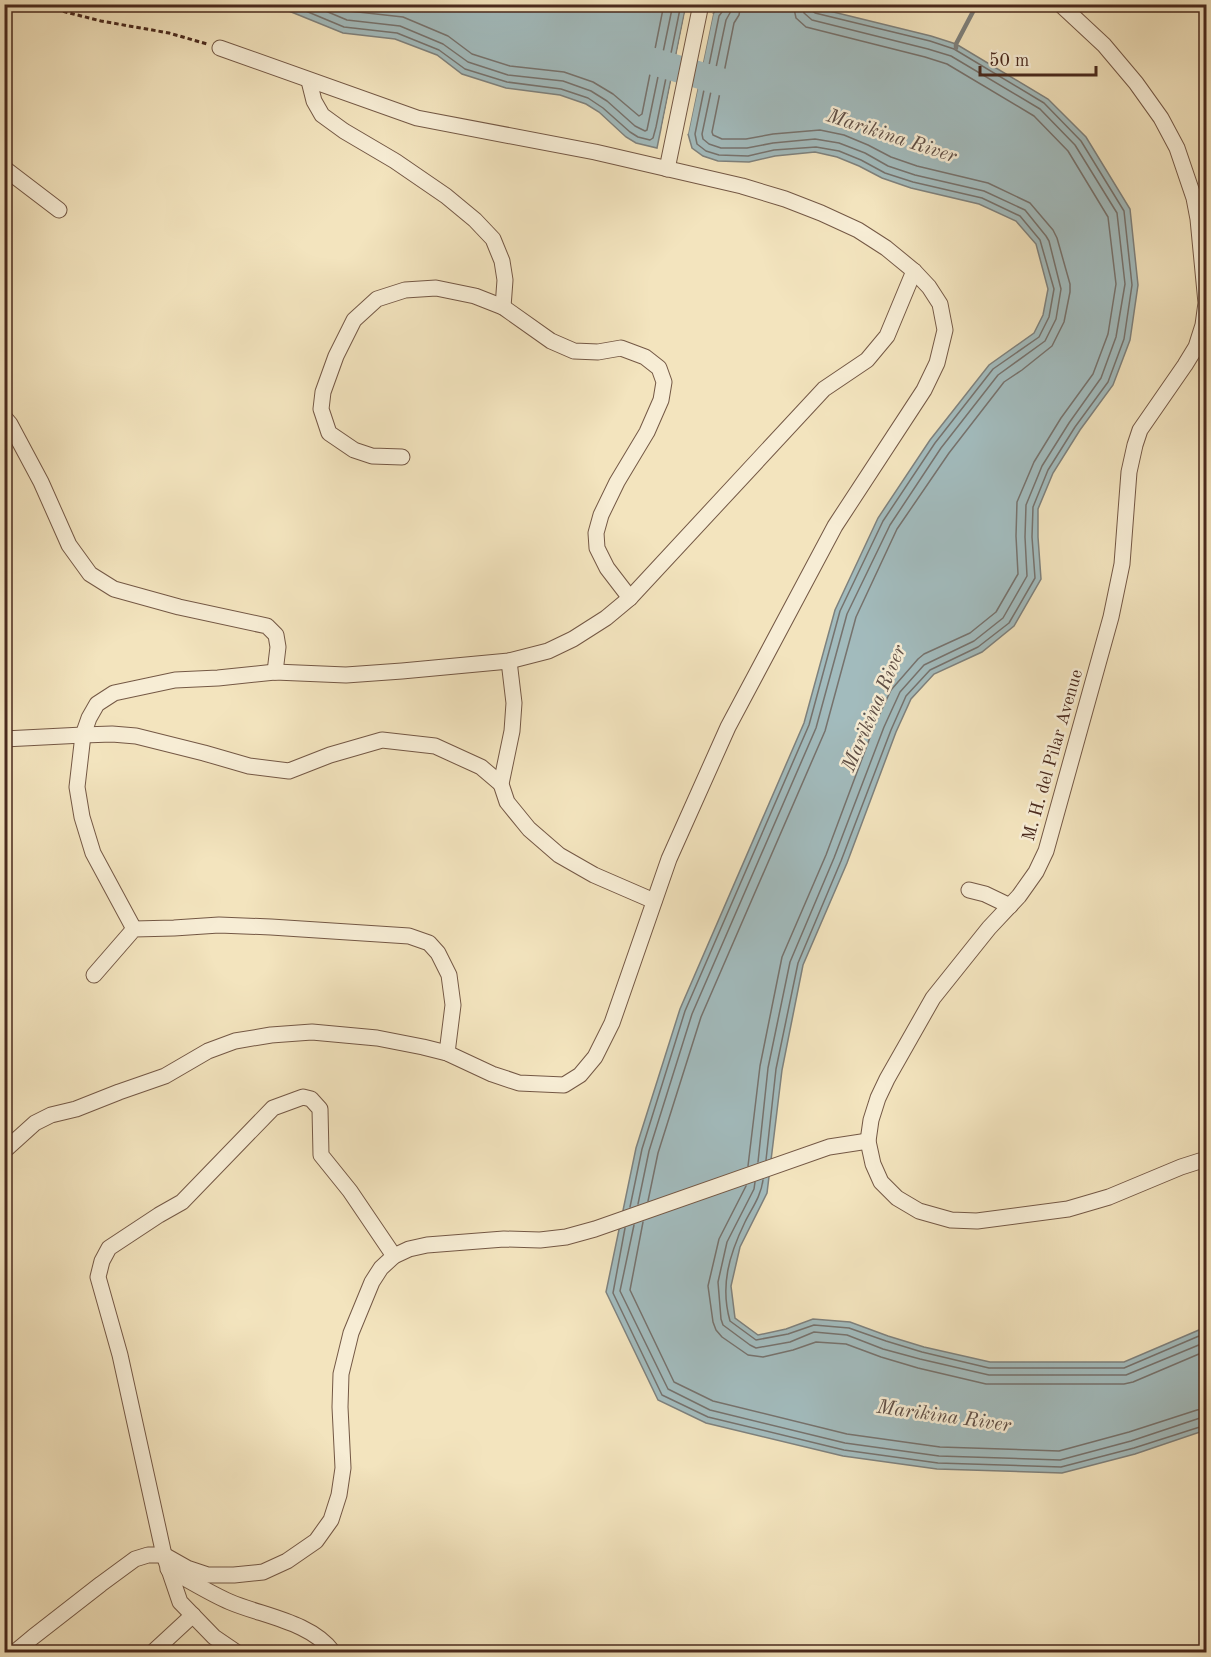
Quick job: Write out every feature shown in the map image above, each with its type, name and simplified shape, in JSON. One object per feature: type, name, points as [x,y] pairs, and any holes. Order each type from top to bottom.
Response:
[{"type":"street","name":"M. H. del Pilar Avenue","points":[[1060,4],[1104,45],[1136,83],[1161,118],[1177,148],[1194,198],[1198,219],[1206,303],[1203,325],[1196,347],[1140,430],[1135,445],[1129,472],[1122,564],[1111,617],[1046,852],[1036,872],[1019,896],[982,937],[933,998],[878,1098],[871,1120],[868,1141],[873,1164],[881,1182],[897,1198],[919,1211],[951,1220],[977,1221],[1068,1209],[1110,1197],[1206,1159]]},
{"type":"street","points":[[667,169],[700,8]]},
{"type":"street","points":[[4,1150],[35,1123],[51,1115],[76,1109],[165,1076],[208,1051],[236,1041],[271,1035],[312,1032],[377,1038],[447,1053],[492,1074],[519,1083],[564,1085],[580,1075],[595,1057],[612,1023],[669,859],[728,727],[835,526],[924,390],[936,363],[945,330],[940,304],[929,287],[914,271],[886,248],[858,230],[821,213],[742,186],[595,152],[417,118],[220,48]]},
{"type":"street","points":[[309,81],[314,101],[322,115],[446,196],[475,220],[493,239],[502,261],[505,280],[503,307]]},
{"type":"street","points":[[4,168],[59,210]]},
{"type":"street","points":[[134,929],[93,854],[82,817],[77,788],[83,735],[88,718],[97,704],[114,693],[175,680],[275,672],[346,675],[509,661],[548,651],[573,639],[606,618],[630,598],[824,389],[867,360],[887,336],[914,271]]},
{"type":"street","points":[[402,456],[372,456],[354,450],[329,433],[321,409],[323,392],[336,356],[354,320],[377,299],[405,290],[436,288],[475,296],[503,307],[551,340],[574,351],[598,352],[621,348],[645,357],[659,368],[664,382],[661,400],[646,432],[617,482],[601,515],[596,533],[597,548],[607,568],[630,598]]},
{"type":"street","points":[[4,417],[10,424],[40,482],[69,545],[90,574],[114,589],[141,597],[267,626],[276,635],[278,647],[275,672]]},
{"type":"street","points":[[509,661],[514,703],[512,731],[501,784],[507,802],[528,829],[560,855],[594,875],[654,901]]},
{"type":"street","points":[[4,739],[112,734],[136,736],[249,766],[289,771],[330,755],[382,740],[435,746],[481,767],[501,784]]},
{"type":"street","points":[[969,890],[1010,906]]},
{"type":"street","points":[[94,975],[134,929],[219,925],[409,936],[429,943],[438,953],[449,975],[453,1005],[447,1053]]},
{"type":"street","points":[[236,1653],[212,1645],[193,1615],[180,1602],[166,1562],[120,1355],[98,1277],[102,1261],[109,1248],[182,1202],[273,1108],[303,1097],[311,1099],[320,1109],[321,1155],[350,1191],[394,1256]]},
{"type":"street","points":[[15,1653],[135,1559],[148,1555],[208,1575],[234,1575],[262,1572],[287,1561],[316,1541],[331,1520],[339,1495],[343,1468],[341,1374],[351,1333],[372,1282],[381,1268],[394,1256],[409,1249],[427,1245],[566,1237],[816,1152],[844,1144],[868,1141]]},
{"type":"street","points":[[166,1562],[229,1602],[303,1628],[329,1646],[333,1653]]},
{"type":"street","points":[[153,1653],[193,1615]]},
{"type":"path","points":[[34,4],[101,21],[169,33],[220,48]]},
{"type":"water","points":[[720,4],[805,5],[956,44],[1048,99],[1086,137],[1130,209],[1138,285],[1130,340],[1113,385],[1080,430],[1053,473],[1038,509],[1041,579],[1014,626],[982,652],[934,674],[911,699],[896,732],[847,863],[803,965],[782,1070],[767,1193],[740,1247],[731,1286],[735,1318],[758,1335],[786,1329],[813,1319],[850,1322],[924,1347],[990,1362],[1124,1362],[1206,1327],[1206,1430],[1135,1454],[1062,1473],[937,1469],[843,1456],[706,1423],[658,1400],[606,1292],[636,1148],[680,1009],[804,723],[835,610],[878,518],[930,440],[989,365],[1034,333],[1043,315],[1048,289],[1036,244],[1016,221],[979,204],[911,188],[882,178],[837,157],[815,152],[775,156],[749,162],[718,161],[703,156],[692,148],[688,134],[713,14]]},
{"type":"water","points":[[274,5],[686,5],[657,148],[636,143],[626,137],[599,112],[586,104],[560,95],[506,88],[462,74],[437,55],[395,39],[343,33]]},
{"type":"pier","points":[[686,8],[689,9],[664,129],[662,128]]},
{"type":"pier","points":[[710,13],[713,14],[688,134],[685,133]]},
{"type":"waterway","points":[[956,48],[977,4]]},
{"type":"waterway","name":"Marikina River","points":[[638,57],[736,86]]}]
